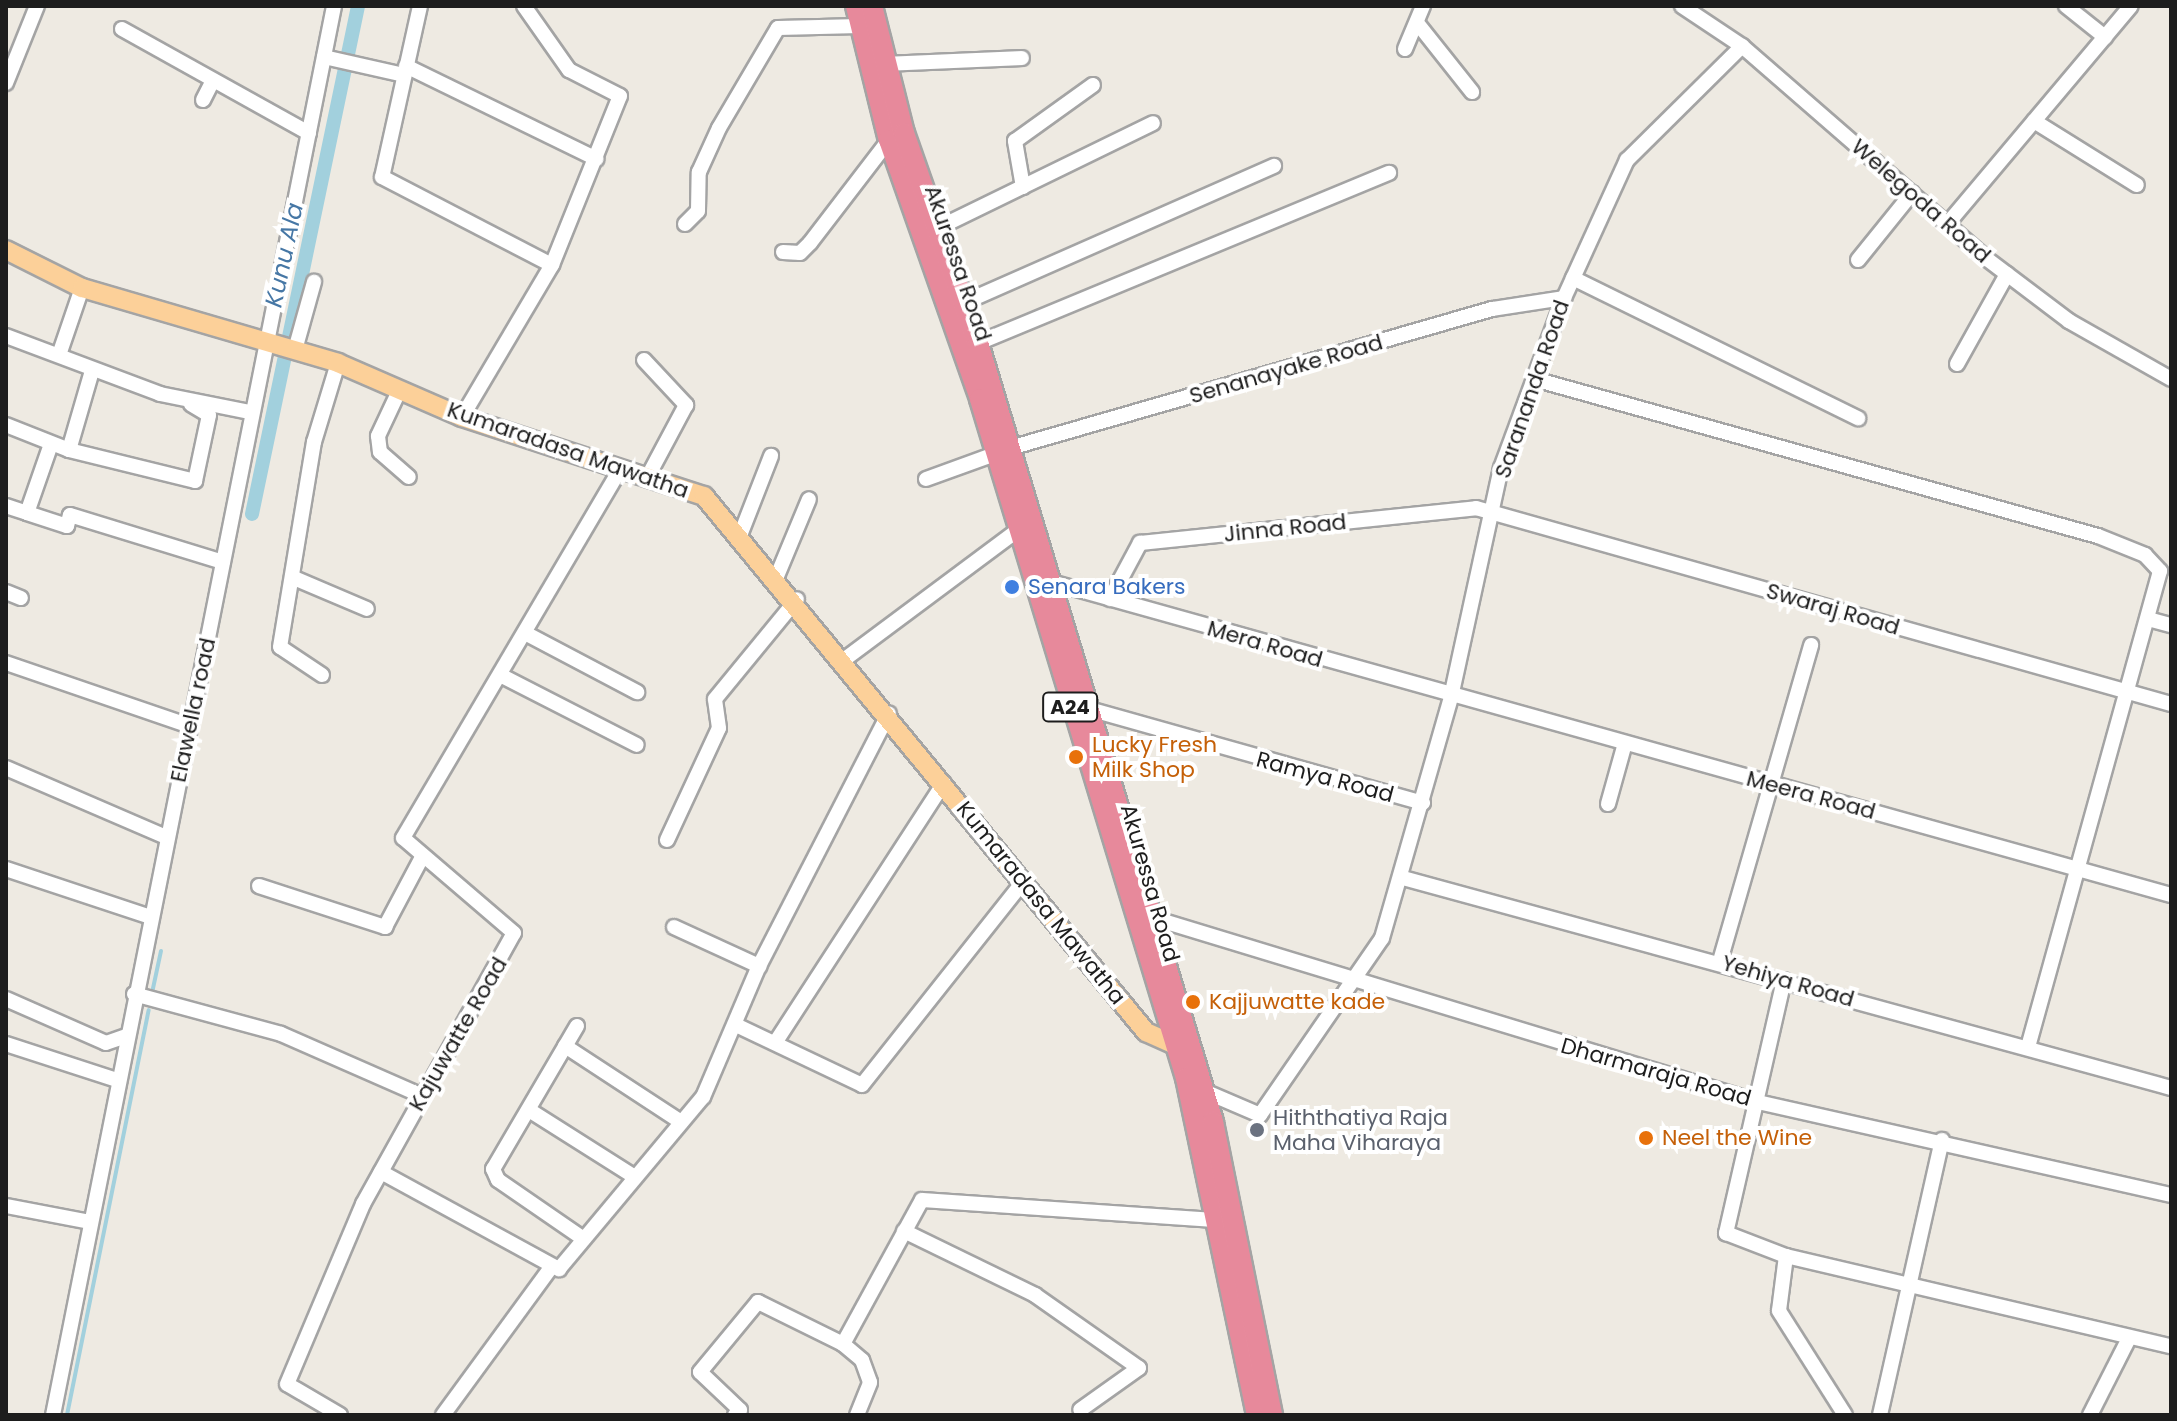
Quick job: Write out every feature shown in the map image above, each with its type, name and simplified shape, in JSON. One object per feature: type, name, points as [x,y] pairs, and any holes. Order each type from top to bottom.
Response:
[{"type":"highway","name":"Akuressa Road","points":[[872,6],[885,64],[938,228],[946,279],[963,303],[978,343],[1017,531],[1089,709],[1150,917],[1181,1041],[1218,1220],[1245,1327],[1272,1415]]},
{"type":"highway","name":"Akuressa Road","points":[[858,16],[889,140],[946,279],[1002,451],[1181,1041],[1204,1091],[1257,1415]]},
{"type":"main road","name":"Kumaradasa Mawatha","points":[[6,250],[82,288],[338,363],[462,417],[704,496],[741,533],[797,599],[1022,883],[1146,1032],[1181,1041]]},
{"type":"street","points":[[6,83],[37,6]]},
{"type":"street","name":"Elawella road","points":[[53,1415],[134,994],[223,562],[263,341],[334,6]]},
{"type":"street","points":[[420,6],[382,177],[552,265]]},
{"type":"street","points":[[462,417],[552,265],[620,96],[569,70],[524,6]]},
{"type":"street","points":[[1405,49],[1423,6]]},
{"type":"street","name":"Welegoda Road","points":[[1682,6],[1742,46],[2007,274],[2069,321],[2171,379]]},
{"type":"street","points":[[2066,6],[2105,37]]},
{"type":"street","points":[[1949,222],[2131,6]]},
{"type":"street","points":[[685,224],[698,211],[699,172],[719,128],[778,28],[858,16]]},
{"type":"street","points":[[1418,24],[1472,92]]},
{"type":"street","points":[[122,29],[309,133]]},
{"type":"street","name":"Sarananda Road","points":[[1204,1091],[1260,1115],[1356,984],[1403,878],[1495,513],[1501,468],[1564,298],[1627,160],[1742,46]]},
{"type":"street","points":[[324,57],[405,71],[597,159]]},
{"type":"street","points":[[885,64],[1022,58]]},
{"type":"street","points":[[203,100],[213,80]]},
{"type":"street","points":[[1023,187],[1015,141],[1093,85]]},
{"type":"street","points":[[2034,121],[2137,185]]},
{"type":"street","points":[[938,228],[1153,123]]},
{"type":"street","points":[[783,252],[800,253],[810,243],[889,140]]},
{"type":"street","points":[[963,303],[1274,166]]},
{"type":"street","points":[[978,343],[1389,173]]},
{"type":"street","points":[[1858,260],[1912,193]]},
{"type":"street","points":[[1957,364],[2007,274]]},
{"type":"street","points":[[1573,278],[1858,418]]},
{"type":"street","points":[[295,350],[314,282]]},
{"type":"street","points":[[59,355],[82,288]]},
{"type":"street","name":"Senanayake Road","points":[[926,479],[1002,451],[1492,309],[1564,298]]},
{"type":"street","points":[[6,336],[92,371],[191,400],[250,412]]},
{"type":"street","points":[[644,360],[686,405],[647,478]]},
{"type":"street","points":[[322,675],[280,647],[294,578],[314,442],[338,363]]},
{"type":"street","points":[[69,450],[92,371]]},
{"type":"street","points":[[1534,379],[2098,536],[2145,555],[2160,571],[2074,866],[2028,1047]]},
{"type":"street","points":[[400,389],[378,436],[380,452],[409,477]]},
{"type":"street","points":[[6,425],[50,447],[195,481],[209,415],[191,400]]},
{"type":"street","points":[[27,513],[50,447]]},
{"type":"street","points":[[741,533],[771,456]]},
{"type":"street","name":"Kajuwatte Road","points":[[340,1415],[287,1384],[381,1172],[514,933],[421,859],[403,838],[410,818],[504,677],[525,633],[620,469]]},
{"type":"street","points":[[777,576],[809,499]]},
{"type":"street","points":[[6,506],[67,526],[70,515],[223,562]]},
{"type":"street","name":"Jinna Road","points":[[1110,599],[1140,543],[1476,508],[1495,513]]},
{"type":"street","name":"Swaraj Road","points":[[1495,513],[2171,704]]},
{"type":"street","points":[[845,659],[1017,531]]},
{"type":"street","points":[[294,578],[367,609]]},
{"type":"street","name":"Mera Road","points":[[1043,591],[1079,590],[1451,697]]},
{"type":"street","points":[[6,592],[21,598]]},
{"type":"street","points":[[667,840],[719,728],[715,699],[797,599]]},
{"type":"street","points":[[2148,619],[2171,625]]},
{"type":"street","points":[[525,633],[637,692]]},
{"type":"street","points":[[1720,961],[1811,645]]},
{"type":"street","points":[[6,663],[190,726]]},
{"type":"street","points":[[504,677],[637,745]]},
{"type":"street","name":"Meera Road","points":[[1451,697],[2171,895]]},
{"type":"street","name":"Ramya Road","points":[[1089,709],[1423,803]]},
{"type":"street","points":[[381,1172],[452,1206],[549,1270],[559,1269],[703,1097],[738,1026],[759,966],[889,713]]},
{"type":"street","points":[[1608,804],[1625,743]]},
{"type":"street","points":[[6,768],[166,837]]},
{"type":"street","points":[[775,1043],[944,783]]},
{"type":"street","points":[[259,886],[385,927],[421,859]]},
{"type":"street","points":[[6,869],[150,917]]},
{"type":"street","name":"Yehiya Road","points":[[1403,878],[1720,961],[2171,1088]]},
{"type":"street","points":[[738,1026],[862,1085],[1022,883]]},
{"type":"street","name":"Dharmaraja Road","points":[[1150,917],[1356,984],[1758,1102],[1942,1140],[2171,1195]]},
{"type":"street","points":[[674,927],[759,966]]},
{"type":"street","points":[[1784,980],[1726,1233],[1786,1256],[2171,1346]]},
{"type":"street","points":[[134,994],[281,1034],[422,1096]]},
{"type":"street","points":[[6,999],[106,1043],[126,1036]]},
{"type":"street","points":[[577,1026],[493,1169],[498,1180],[584,1239]]},
{"type":"street","points":[[6,1044],[117,1080]]},
{"type":"street","points":[[565,1046],[681,1122]]},
{"type":"street","points":[[529,1110],[635,1177]]},
{"type":"street","points":[[1880,1415],[1907,1284],[1942,1140]]},
{"type":"street","points":[[843,1344],[922,1200],[1218,1220]]},
{"type":"street","points":[[6,1206],[90,1222]]},
{"type":"street","points":[[904,1231],[1035,1295],[1139,1368],[1080,1410]]},
{"type":"street","points":[[1786,1256],[1779,1311],[1845,1415]]},
{"type":"street","points":[[443,1415],[549,1270]]},
{"type":"street","points":[[735,1415],[740,1410],[700,1372],[758,1302],[843,1344],[862,1360],[870,1382],[857,1415]]},
{"type":"street","points":[[2090,1415],[2129,1338]]},
{"type":"waterway","name":"Kunu Ala","points":[[252,514],[358,6]]},
{"type":"waterway","points":[[152,993],[161,951]]},
{"type":"waterway","points":[[67,1415],[149,1010]]},
{"type":"place","name":"Senara Bakers","points":[[1012,587]]},
{"type":"place","name":"Lucky Fresh Milk Shop","points":[[1076,757]]},
{"type":"place","name":"Kajjuwatte kade","points":[[1193,1002]]},
{"type":"place","name":"Hiththatiya Raja Maha Viharaya","points":[[1257,1130]]},
{"type":"place","name":"Neel the Wine","points":[[1646,1138]]}]
